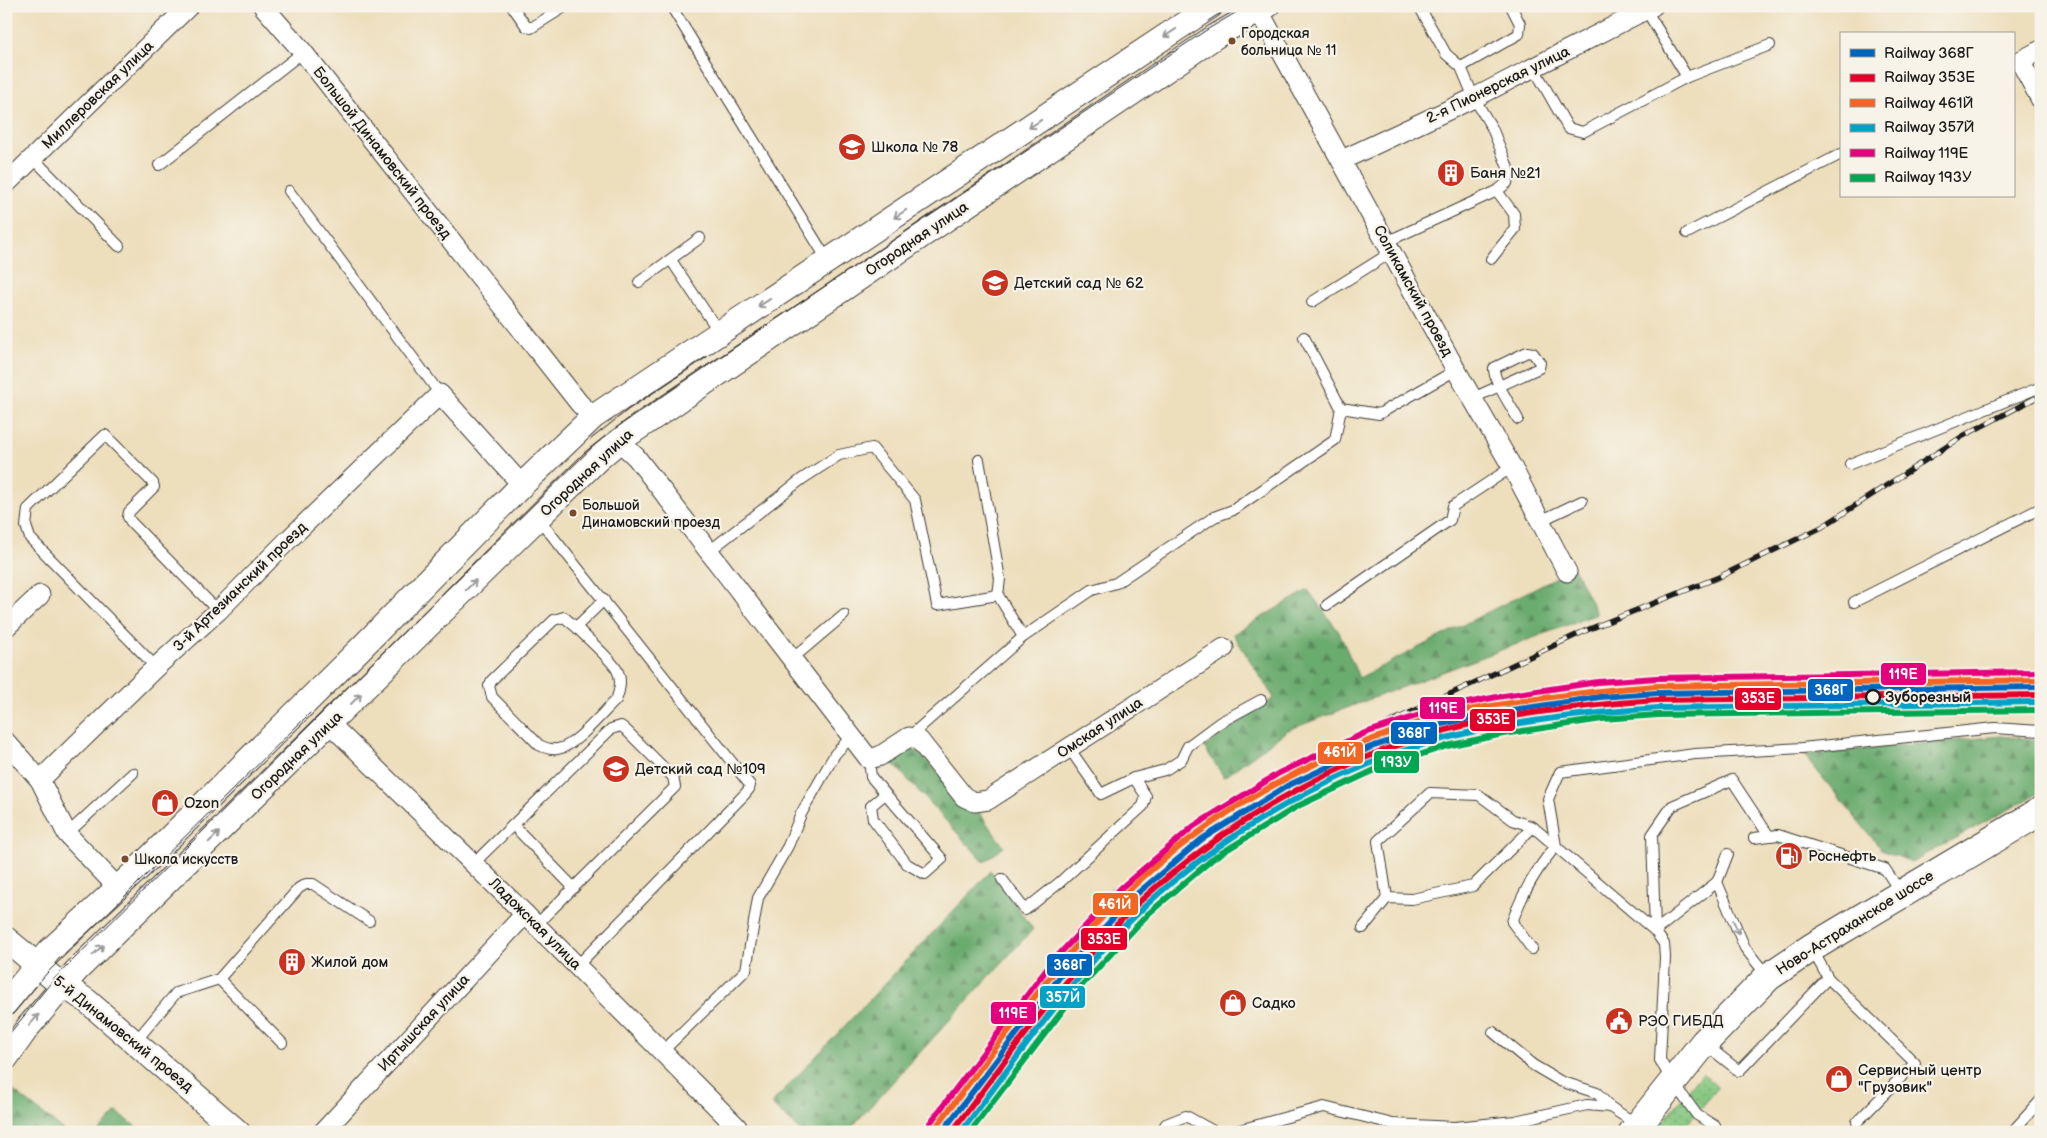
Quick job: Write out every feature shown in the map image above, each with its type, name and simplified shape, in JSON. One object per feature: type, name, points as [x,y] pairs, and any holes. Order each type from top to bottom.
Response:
[{"type":"main road","name":"Ново-Астраханское шоссе","points":[[1636,1128],[1704,1043],[1768,977],[1811,948],[2041,811]]},
{"type":"street","name":"Миллеровская улица","points":[[6,184],[189,6]]},
{"type":"street","name":"Большой Динамовский проезд","points":[[263,6],[303,52],[579,403],[593,417]]},
{"type":"street","name":"Огородная улица","points":[[6,1003],[49,951],[118,888],[357,652],[522,485],[593,417],[719,332],[829,262],[1210,6]]},
{"type":"street","name":"2-я Пионерская улица","points":[[1342,160],[1474,98],[1649,8]]},
{"type":"street","name":"Огородная улица","points":[[6,1058],[28,1028],[76,971],[330,724],[599,458],[619,441],[1216,36],[1263,9]]},
{"type":"street","name":"Соликамский проезд","points":[[1263,9],[1342,160],[1456,370],[1512,467],[1567,572]]},
{"type":"street","points":[[2041,50],[2017,63],[2041,100]]},
{"type":"street","points":[[440,394],[522,485]]},
{"type":"street","name":"3-й Артезианский проезд","points":[[40,780],[156,667],[218,611],[295,533],[440,394]]},
{"type":"street","points":[[619,441],[636,457],[869,759],[880,756],[909,736]]},
{"type":"street","points":[[6,627],[40,595]]},
{"type":"street","name":"Омская улица","points":[[909,736],[918,740],[964,797],[975,802],[988,800],[1224,648]]},
{"type":"street","name":"Ладожская улица","points":[[330,724],[663,1051],[735,1130]]},
{"type":"street","points":[[6,742],[40,780],[67,834],[118,888]]},
{"type":"street","name":"Иртышская улица","points":[[323,1132],[530,919]]},
{"type":"street","name":"5-й Динамовский проезд","points":[[6,939],[87,1001],[135,1042],[213,1123],[238,1132]]},
{"type":"lane","points":[[512,6],[526,26],[531,28],[566,6]]},
{"type":"lane","points":[[671,6],[829,262]]},
{"type":"lane","points":[[1312,302],[1389,247],[1497,191],[1507,183],[1509,170],[1492,128],[1474,98],[1461,67],[1446,54],[1419,6]]},
{"type":"lane","points":[[1461,67],[1519,34],[1520,24],[1511,6]]},
{"type":"lane","points":[[1649,8],[1688,77]]},
{"type":"lane","points":[[1534,68],[1568,128],[1583,132],[1688,77],[1770,45]]},
{"type":"lane","points":[[159,165],[303,52]]},
{"type":"lane","points":[[1687,233],[1840,155]]},
{"type":"lane","points":[[33,158],[119,246]]},
{"type":"lane","points":[[289,191],[440,394]]},
{"type":"lane","points":[[1491,259],[1515,229],[1514,214],[1497,191]]},
{"type":"lane","points":[[639,282],[700,238]]},
{"type":"lane","points":[[671,260],[719,332]]},
{"type":"lane","points":[[909,736],[1023,637],[1092,590],[1116,583],[1214,517],[1233,510],[1335,440],[1341,408],[1304,337]]},
{"type":"lane","points":[[1341,408],[1379,414],[1456,370]]},
{"type":"lane","points":[[1472,398],[1501,387],[1518,418]]},
{"type":"lane","points":[[1850,464],[2041,387]]},
{"type":"lane","points":[[156,667],[30,538],[26,526],[28,509],[105,435],[153,483],[154,487],[129,512],[128,517],[131,522],[218,611]]},
{"type":"lane","points":[[708,552],[802,479],[839,455],[872,448],[915,500],[937,605],[998,594]]},
{"type":"lane","points":[[978,460],[1000,579],[998,594],[1023,637]]},
{"type":"lane","points":[[1327,604],[1450,520],[1453,506],[1512,467]]},
{"type":"lane","points":[[1540,521],[1582,501]]},
{"type":"lane","points":[[1854,602],[2041,508]]},
{"type":"lane","points":[[538,518],[747,780],[749,789],[577,966]]},
{"type":"lane","points":[[576,627],[604,600]]},
{"type":"lane","points":[[792,659],[844,615]]},
{"type":"lane","points":[[564,617],[576,627],[616,669],[620,680],[620,691],[616,700],[570,745],[559,750],[547,749],[539,745],[492,697],[489,686],[492,680],[554,620],[564,617]]},
{"type":"lane","points":[[1069,748],[1101,794],[1134,778],[1165,770],[1181,760],[1188,746],[1219,722],[1261,700]]},
{"type":"lane","points":[[473,864],[616,726],[621,726],[625,729],[666,770],[675,782],[676,787],[574,888],[530,919]]},
{"type":"lane","points":[[1556,846],[1548,799],[1560,772],[1695,754],[1802,748],[1994,728],[2041,731]]},
{"type":"lane","points":[[663,1051],[746,970],[758,898],[788,846],[801,814],[835,754],[851,737]]},
{"type":"lane","points":[[869,759],[872,777],[942,859],[925,874],[907,864],[873,819],[871,806],[885,794]]},
{"type":"lane","points":[[67,834],[132,773]]},
{"type":"lane","points":[[1002,879],[1025,910],[1059,883],[1144,806],[1146,796],[1134,778]]},
{"type":"lane","points":[[1654,931],[1652,835],[1672,806],[1732,780],[1769,836]]},
{"type":"lane","points":[[1364,928],[1387,898],[1378,841],[1430,793],[1479,795],[1513,820],[1533,827],[1654,931],[1664,944],[1660,1060],[1672,1081],[1697,1115],[1715,1126]]},
{"type":"lane","points":[[513,825],[574,888]]},
{"type":"lane","points":[[1387,898],[1412,899],[1473,886],[1533,827]]},
{"type":"lane","points":[[1754,838],[1778,835],[1886,868],[1902,894]]},
{"type":"lane","points":[[1532,949],[1512,922],[1520,901],[1543,861],[1556,846]]},
{"type":"lane","points":[[1654,931],[1717,882],[1728,854]]},
{"type":"lane","points":[[1717,882],[1745,948],[1768,977]]},
{"type":"lane","points":[[135,1042],[176,993],[218,979],[299,888],[306,884],[313,884],[369,921]]},
{"type":"lane","points":[[1811,948],[1828,978],[1915,1063],[1857,1122]]},
{"type":"lane","points":[[1704,1043],[1739,1072],[1828,978]]},
{"type":"lane","points":[[218,979],[282,1043]]},
{"type":"lane","points":[[1493,1032],[1533,1065],[1560,1081],[1597,1093],[1610,1107],[1636,1128]]},
{"type":"lane","points":[[2012,1132],[2041,1100]]},
{"type":"lane","points":[[1232,1132],[1324,1107],[1393,1124],[1455,1126],[1515,1121],[1587,1106],[1610,1107]]},
{"type":"lane","points":[[1161,1132],[1166,1124],[1186,1116],[1215,1132]]},
{"type":"green space","points":[[1574,568],[1597,614],[1288,730],[1224,777],[1204,747],[1274,698],[1233,634],[1308,590],[1339,632],[1359,678]]},
{"type":"green space","points":[[2001,736],[2041,740],[2041,792],[1911,862],[1882,850],[1804,755]]},
{"type":"green space","points":[[909,744],[975,807],[1004,847],[984,862],[888,758]]},
{"type":"green space","points":[[991,871],[1033,929],[847,1132],[801,1132],[771,1104]]},
{"type":"green space","points":[[1702,1073],[1718,1088],[1680,1132],[1655,1132]]},
{"type":"green space","points":[[6,1085],[66,1132],[6,1132]]},
{"type":"green space","points":[[117,1112],[143,1132],[98,1132]]},
{"type":"tram line","points":[[1208,21],[1231,6]]},
{"type":"tram line","points":[[6,1038],[54,979],[585,452],[633,415],[1208,29],[1247,6]]},
{"type":"tram line","points":[[591,439],[629,409],[707,357]]},
{"type":"tram line","points":[[6,1022],[47,973],[310,713]]},
{"type":"railway","points":[[929,1132],[1050,967],[1115,891],[1194,828],[1279,774],[1587,630],[1719,577],[1822,527],[1963,436],[2041,395]]},
{"type":"rail line","name":"119Е","points":[[930,1123],[1053,961],[1121,888],[1194,826],[1279,773],[1365,733],[1438,709],[1497,697],[1598,682],[1657,678],[2041,672]]},
{"type":"rail line","name":"461Й","points":[[936,1127],[1050,977],[1126,893],[1159,863],[1195,835],[1232,810],[1271,787],[1352,747],[1394,731],[1458,712],[1541,698],[1607,690],[1657,686],[2041,680]]},
{"type":"rail line","name":"368Г","points":[[942,1132],[1065,970],[1132,898],[1202,839],[1287,786],[1371,747],[1441,724],[1499,712],[1600,697],[1657,693],[2041,687]]},
{"type":"rail line","name":"353Е","points":[[952,1132],[1064,984],[1138,903],[1171,874],[1242,822],[1280,799],[1359,760],[1400,744],[1442,731],[1494,719],[1604,704],[1657,700],[2041,695]]},
{"type":"rail line","name":"357Й","points":[[961,1132],[1026,1045],[1093,961],[1142,909],[1174,881],[1208,854],[1284,805],[1324,784],[1405,750],[1446,738],[1524,722],[1604,712],[1658,708],[2041,702]]},
{"type":"rail line","name":"193У","points":[[970,1132],[1082,985],[1148,914],[1215,857],[1298,806],[1379,768],[1447,746],[1503,734],[1602,719],[1658,715],[2041,710]]},
{"type":"place","name":"Городская больница № 11","points":[[1232,41]]},
{"type":"place","name":"Школа № 78","points":[[852,147]]},
{"type":"place","name":"Баня №21","points":[[1451,173]]},
{"type":"place","name":"Детский сад № 62","points":[[995,283]]},
{"type":"place","name":"Большой Динамовский проезд","points":[[573,513]]},
{"type":"place","name":"Зуборезный","points":[[1873,697]]},
{"type":"place","name":"Детский сад №109","points":[[616,769]]},
{"type":"place","name":"Ozon","points":[[165,803]]},
{"type":"place","name":"Роснефть","points":[[1789,856]]},
{"type":"place","name":"Школа искусств","points":[[125,859]]},
{"type":"place","name":"Жилой дом","points":[[292,962]]},
{"type":"place","name":"Садко","points":[[1233,1003]]},
{"type":"place","name":"РЭО ГИБДД","points":[[1619,1021]]},
{"type":"place","name":"Сервисный центр \"Грузовик\"","points":[[1839,1079]]}]
